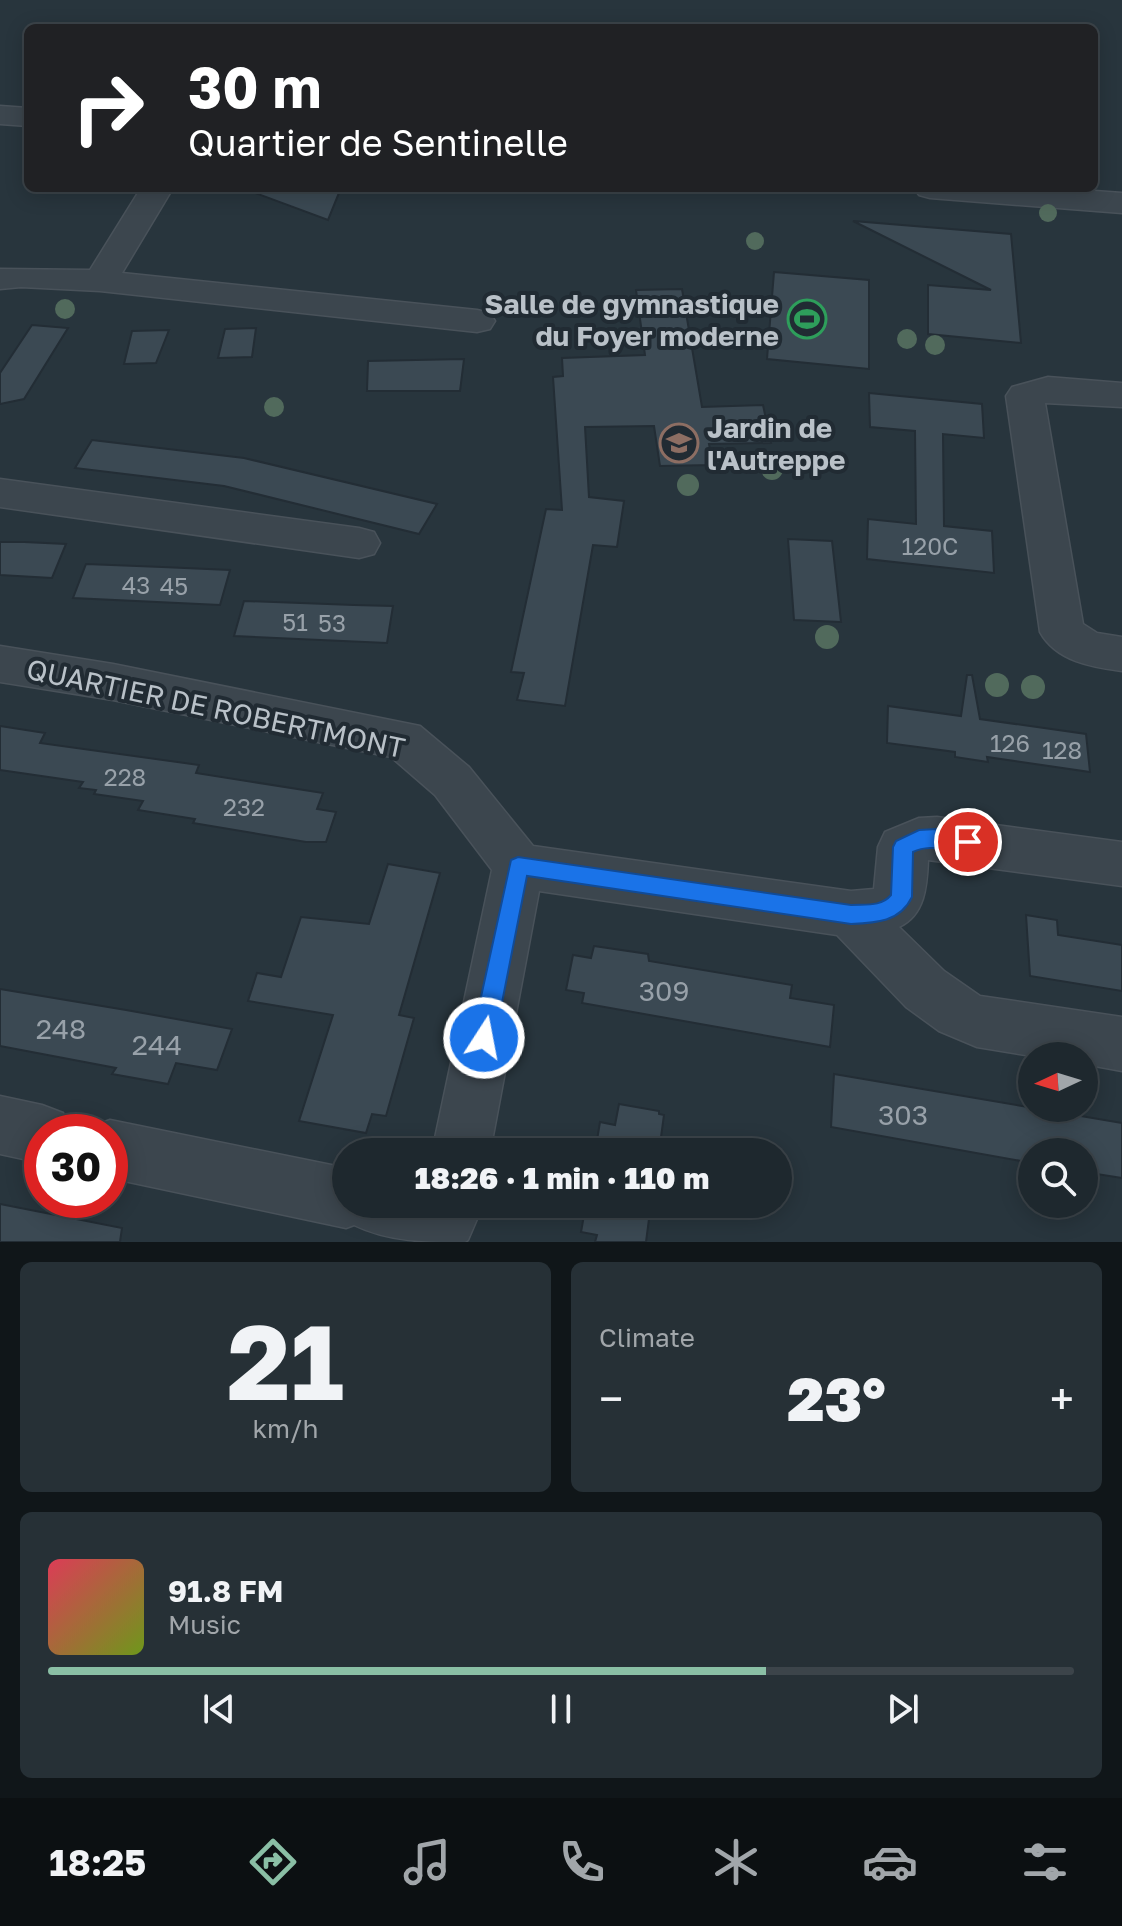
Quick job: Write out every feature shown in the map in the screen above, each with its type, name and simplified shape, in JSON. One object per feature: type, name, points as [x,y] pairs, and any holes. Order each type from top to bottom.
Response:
[{"type":"street","points":[[0,115],[24,117]]},
{"type":"street","points":[[100,281],[155,192]]},
{"type":"street","points":[[981,192],[1122,203]]},
{"type":"street","points":[[0,279],[100,281],[477,321]]},
{"type":"street","points":[[1122,395],[1048,389],[1025,396],[1062,632],[1073,642],[1092,650],[1122,654]]},
{"type":"street","points":[[0,493],[359,543]]},
{"type":"street","name":"QUARTIER DE ROBERTMONT","points":[[0,664],[113,682],[403,740],[425,753],[449,778],[518,866]]},
{"type":"street","points":[[464,1138],[518,866],[851,914],[876,914],[894,908],[901,897],[903,847],[919,839],[937,838],[1122,864]]},
{"type":"street","points":[[851,914],[943,1004],[963,1015],[977,1021],[1122,1044]]},
{"type":"street","points":[[0,1125],[24,1130]]},
{"type":"street","points":[[128,1153],[332,1195]]},
{"type":"building","points":[[253,192],[339,192],[328,220]]},
{"type":"building","points":[[853,221],[1011,234],[1021,343],[928,334],[928,285],[991,290]]},
{"type":"building","name":"Salle de gymnastique du Foyer moderne","points":[[774,272],[869,280],[869,369],[767,359]]},
{"type":"building","points":[[682,289],[702,407],[763,405],[771,443],[709,444],[713,465],[660,466],[654,426],[585,427],[589,497],[624,501],[617,547],[593,545],[565,706],[517,700],[524,673],[511,672],[546,509],[562,510],[553,377],[563,376],[562,358],[645,355],[636,290]]},
{"type":"building","points":[[32,325],[68,328],[24,399],[0,404],[0,373]]},
{"type":"building","points":[[256,328],[252,357],[218,358],[225,329]]},
{"type":"building","points":[[169,330],[156,363],[124,364],[132,331]]},
{"type":"building","points":[[464,359],[460,391],[367,391],[368,361]]},
{"type":"building","points":[[869,393],[982,404],[984,438],[943,434],[944,526],[992,531],[994,573],[867,559],[868,519],[916,524],[915,431],[870,427]]},
{"type":"building","points":[[92,440],[244,458],[437,504],[419,534],[224,486],[75,468]]},
{"type":"building","points":[[788,539],[832,541],[841,622],[794,620]]},
{"type":"building","points":[[0,542],[66,544],[52,578],[0,575]]},
{"type":"building","points":[[86,564],[230,570],[220,605],[73,598]]},
{"type":"building","points":[[244,601],[393,606],[387,643],[234,636]]},
{"type":"building","points":[[967,675],[972,675],[980,719],[1086,734],[1090,772],[987,757],[988,762],[955,757],[955,752],[887,743],[888,706],[961,716]]},
{"type":"building","points":[[0,726],[45,733],[40,743],[199,765],[196,773],[323,793],[317,809],[336,812],[326,842],[306,842],[193,823],[195,819],[138,810],[143,801],[94,794],[96,790],[79,788],[83,782],[0,770]]},
{"type":"building","points":[[388,864],[440,873],[399,1015],[414,1018],[386,1116],[372,1114],[366,1133],[299,1121],[333,1015],[248,1001],[257,973],[281,977],[301,917],[369,924]]},
{"type":"building","points":[[1026,915],[1057,920],[1058,935],[1122,945],[1122,991],[1030,976]]},
{"type":"building","points":[[594,946],[648,954],[649,961],[792,985],[790,998],[834,1005],[830,1047],[582,1003],[584,993],[566,990],[573,955],[591,958]]},
{"type":"building","points":[[0,989],[232,1029],[217,1070],[176,1063],[168,1084],[112,1074],[116,1068],[0,1046]]},
{"type":"building","points":[[834,1074],[1018,1105],[1018,1122],[1098,1122],[1098,1119],[1122,1123],[1122,1178],[1098,1174],[1098,1138],[1018,1138],[1018,1160],[831,1127]]},
{"type":"building","points":[[619,1104],[659,1111],[664,1115],[661,1138],[597,1138],[600,1122],[615,1125]]},
{"type":"building","points":[[0,1204],[24,1209],[24,1218],[71,1218],[122,1228],[120,1242],[0,1242]]},
{"type":"building","points":[[584,1218],[649,1218],[646,1242],[595,1242],[597,1235],[581,1232]]},
{"type":"place","name":"Salle de gymnastique du Foyer moderne","points":[[807,319]]},
{"type":"place","name":"Jardin de l'Autreppe","points":[[679,443]]},
{"type":"route","points":[[484,1038],[518,866],[851,914],[876,914],[894,908],[901,897],[903,847],[919,839],[968,842]]}]
